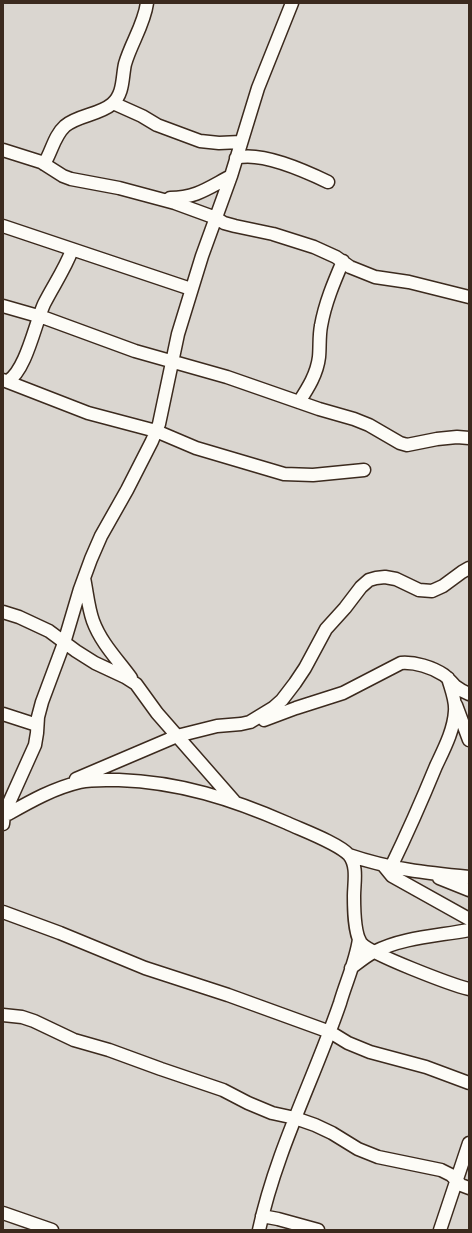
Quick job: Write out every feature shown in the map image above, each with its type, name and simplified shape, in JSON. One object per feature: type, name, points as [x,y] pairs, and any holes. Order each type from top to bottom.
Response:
[{"type":"street","points":[[44,164],[50,155],[58,134],[64,127],[69,123],[105,108],[113,103],[121,89],[125,65],[133,42],[143,21],[147,3]]},
{"type":"street","points":[[3,818],[35,745],[38,717],[42,702],[64,643],[84,578],[101,536],[127,490],[156,432],[171,362],[191,289],[231,176],[258,88],[292,3]]},
{"type":"street","points":[[113,103],[165,128],[200,141],[219,143],[241,142]]},
{"type":"street","points":[[3,150],[34,159],[71,179],[114,187],[176,203],[216,218],[224,223],[273,234],[314,247],[336,257],[350,267],[375,277],[409,282],[469,297]]},
{"type":"street","points":[[236,158],[249,156],[272,160],[304,171],[328,182]]},
{"type":"street","points":[[155,198],[184,198],[201,193],[231,176]]},
{"type":"street","points":[[3,226],[191,289]]},
{"type":"street","points":[[5,380],[12,379],[20,367],[44,304],[63,271],[72,250]]},
{"type":"street","points":[[299,402],[312,382],[315,373],[319,359],[320,327],[327,299],[343,261]]},
{"type":"street","points":[[3,306],[40,316],[98,338],[171,362],[233,379],[354,419],[369,425],[388,438],[400,443],[407,444],[457,437],[469,438]]},
{"type":"street","points":[[5,380],[88,413],[156,432],[196,448],[284,474],[313,475],[364,470]]},
{"type":"street","points":[[250,722],[273,708],[282,700],[305,668],[326,629],[366,582],[384,577],[396,579],[419,590],[432,591],[443,586],[469,568]]},
{"type":"street","points":[[84,578],[93,622],[108,649],[157,713],[234,802]]},
{"type":"street","points":[[3,612],[37,624],[95,663],[136,684]]},
{"type":"street","points":[[3,818],[87,773],[177,736],[217,726],[262,721],[343,693],[401,663],[407,662],[427,667],[444,675],[455,686],[469,694]]},
{"type":"street","points":[[448,678],[469,740]]},
{"type":"street","points":[[387,866],[443,751],[455,712],[455,702]]},
{"type":"street","points":[[3,714],[37,725]]},
{"type":"street","points":[[58,789],[92,780],[140,781],[188,788],[256,809],[327,841],[349,855],[387,866],[429,874],[469,877]]},
{"type":"street","points":[[259,1230],[285,1142],[330,1032],[357,953],[359,939],[354,915],[354,868],[349,855]]},
{"type":"street","points":[[387,866],[392,876],[469,919]]},
{"type":"street","points":[[429,874],[469,890]]},
{"type":"street","points":[[3,912],[60,933],[144,968],[228,995],[330,1032],[348,1043],[370,1052],[426,1067],[469,1083]]},
{"type":"street","points":[[351,968],[374,952],[395,944],[412,939],[469,930]]},
{"type":"street","points":[[359,939],[364,946],[374,952],[444,982],[469,989]]},
{"type":"street","points":[[3,1016],[22,1017],[74,1040],[109,1050],[202,1082],[266,1110],[315,1125],[368,1153],[441,1170],[451,1175],[461,1185],[469,1188]]},
{"type":"street","points":[[440,1230],[469,1144]]},
{"type":"street","points":[[3,1213],[52,1230]]},
{"type":"street","points":[[262,1216],[318,1230]]},
{"type":"shaded area","points":[[3,3],[469,3],[469,1230],[3,1230]]}]
